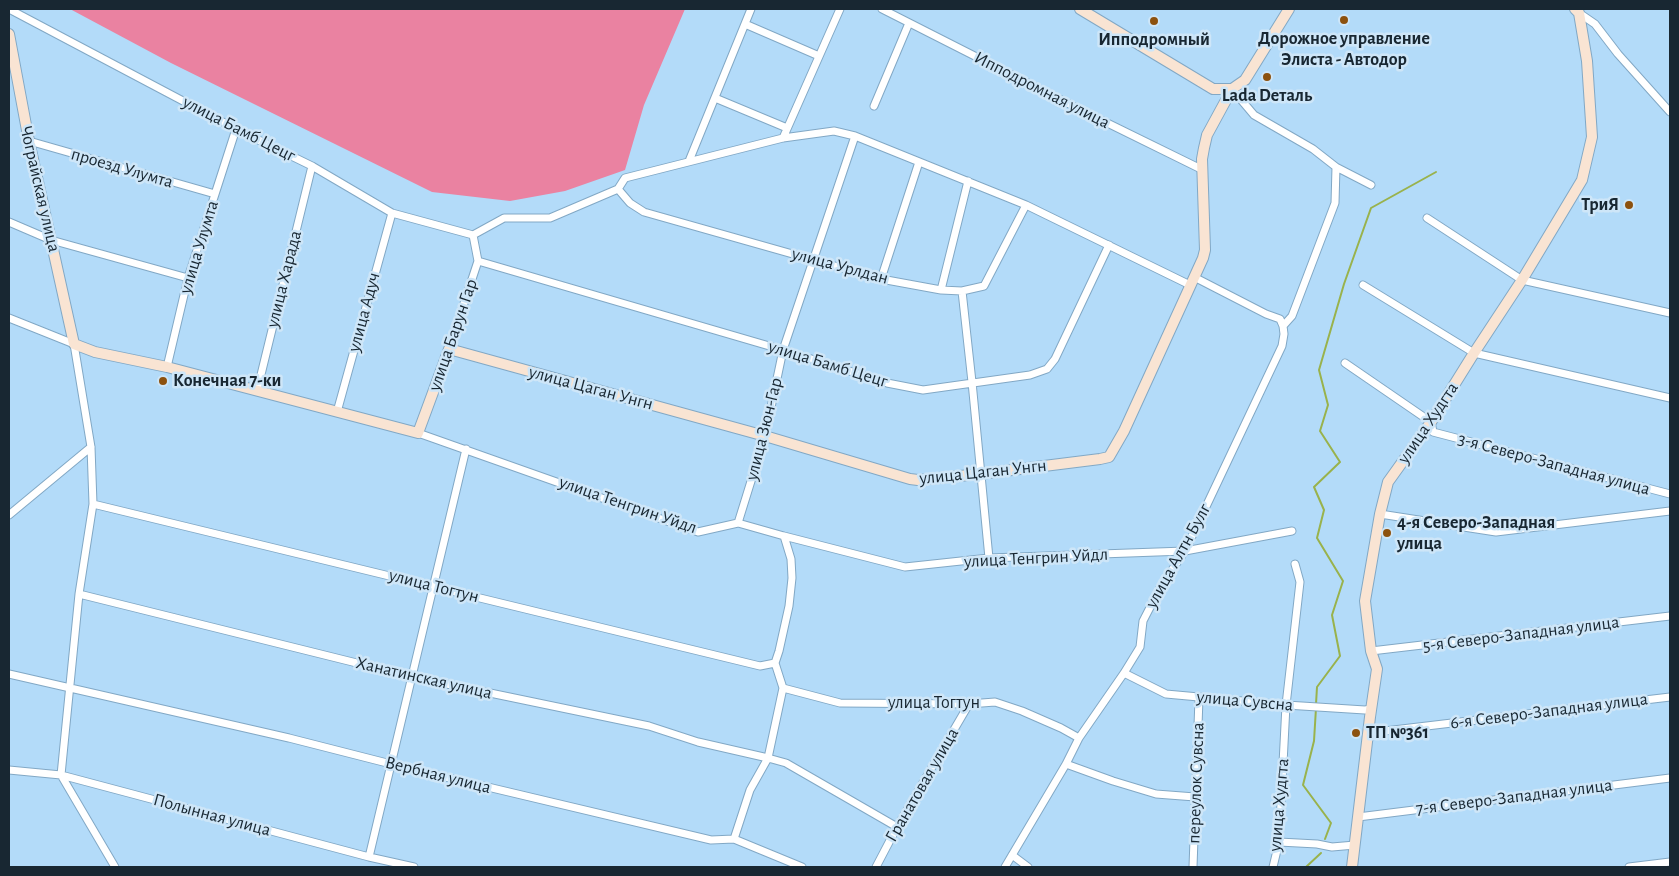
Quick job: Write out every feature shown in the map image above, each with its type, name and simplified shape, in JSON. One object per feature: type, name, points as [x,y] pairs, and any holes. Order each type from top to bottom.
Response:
[{"type":"street","name":"улица Бамб Цецг","points":[[9,9],[236,129],[312,166],[392,213],[473,235]]},
{"type":"street","points":[[689,161],[752,9]]},
{"type":"street","points":[[783,138],[840,9]]},
{"type":"street","name":"Ипподромная улица","points":[[882,9],[1202,170]]},
{"type":"street","points":[[1080,9],[1213,88],[1232,90],[1254,115],[1313,148],[1336,167],[1371,184]]},
{"type":"street","points":[[1232,90],[1245,80],[1289,9]]},
{"type":"street","points":[[1577,11],[1595,24],[1618,54],[1670,112]]},
{"type":"street","name":"улица Худгта","points":[[1352,867],[1377,669],[1371,651],[1364,601],[1380,514],[1388,482],[1431,422],[1474,352],[1522,280],[1582,180],[1592,137],[1587,61],[1577,11]]},
{"type":"street","points":[[874,106],[909,23]]},
{"type":"street","points":[[745,24],[819,56]]},
{"type":"street","name":"Чограйская улица","points":[[9,34],[29,141],[74,344]]},
{"type":"street","name":"улица Цаган Унгн","points":[[449,349],[765,436],[910,479],[980,474],[1109,457],[1124,431],[1200,266],[1205,250],[1202,159],[1207,134],[1232,90]]},
{"type":"street","points":[[715,98],[787,128]]},
{"type":"street","name":"улица Улумта","points":[[167,368],[188,278],[236,129]]},
{"type":"street","points":[[473,235],[504,218],[550,218],[618,189],[625,178],[783,138],[834,131],[855,136],[1026,205],[1109,245],[1280,320],[1283,326],[1292,316],[1335,204],[1336,167]]},
{"type":"street","name":"улица Зюн-Гар","points":[[738,523],[765,436],[783,350],[855,136]]},
{"type":"street","name":"проезд Улумта","points":[[29,141],[215,194]]},
{"type":"street","points":[[881,279],[919,162]]},
{"type":"street","name":"улица Харада","points":[[257,391],[312,166]]},
{"type":"street","points":[[941,290],[968,181]]},
{"type":"street","name":"улица Урлдан","points":[[618,189],[630,203],[644,212],[881,279],[941,290],[962,291],[984,286],[1026,205]]},
{"type":"street","name":"улица Адуч","points":[[337,412],[392,213]]},
{"type":"street","points":[[1427,218],[1522,280],[1670,313]]},
{"type":"street","points":[[9,222],[51,240],[188,278]]},
{"type":"street","name":"улица Барун Гар","points":[[418,433],[449,349],[478,261],[473,235]]},
{"type":"street","name":"улица Бамб Цецг","points":[[478,261],[783,350],[887,383],[909,388],[931,389],[1030,375],[1047,369],[1055,359],[1109,245]]},
{"type":"street","points":[[1363,285],[1474,352],[1670,398]]},
{"type":"street","points":[[962,291],[989,558]]},
{"type":"street","name":"улица Тенгрин Уйдл","points":[[9,318],[95,352],[167,368],[418,433],[698,532],[738,523],[905,567],[989,558],[1185,551],[1292,531]]},
{"type":"street","name":"улица Алтн Булг","points":[[1005,867],[1066,764],[1079,738],[1140,647],[1142,621],[1161,586],[1185,551],[1282,346],[1283,326]]},
{"type":"street","points":[[74,344],[91,447],[93,504],[79,594],[60,775],[115,867]]},
{"type":"street","name":"3-я Северо-Западная улица","points":[[1345,363],[1431,422],[1433,432],[1670,494]]},
{"type":"street","points":[[9,515],[91,447]]},
{"type":"street","points":[[369,857],[466,449]]},
{"type":"street","name":"улица Тогтун","points":[[93,504],[433,585],[760,666],[775,663]]},
{"type":"street","points":[[1380,514],[1496,532],[1670,511]]},
{"type":"street","points":[[734,839],[750,790],[768,758],[782,688],[775,663],[789,606],[792,578],[791,560],[784,536]]},
{"type":"street","name":"улица Худгта","points":[[1273,867],[1279,842],[1286,705],[1300,582],[1295,564]]},
{"type":"street","name":"Ханатинская улица","points":[[79,594],[413,677],[649,726],[698,742],[786,763],[897,826]]},
{"type":"street","name":"5-я Северо-Западная улица","points":[[1371,651],[1670,616]]},
{"type":"street","name":"улица Сувсна","points":[[1124,673],[1166,694],[1286,705],[1371,709]]},
{"type":"street","name":"Вербная улица","points":[[9,674],[289,738],[711,840],[734,839],[802,867]]},
{"type":"street","name":"улица Тогтун","points":[[782,688],[840,702],[969,704],[995,702],[1022,711],[1079,738]]},
{"type":"street","name":"6-я Северо-Западная улица","points":[[1368,733],[1670,697]]},
{"type":"street","name":"переулок Сувсна","points":[[1192,867],[1199,698]]},
{"type":"street","name":"Гранатовая улица","points":[[876,867],[897,826],[969,704]]},
{"type":"street","points":[[1066,764],[1156,794],[1195,797]]},
{"type":"street","name":"Полынная улица","points":[[9,770],[60,775],[369,857],[414,867]]},
{"type":"street","name":"7-я Северо-Западная улица","points":[[1358,816],[1670,778]]},
{"type":"street","points":[[1279,842],[1318,844],[1332,847],[1355,845]]},
{"type":"street","points":[[1012,855],[1028,867]]},
{"type":"street","points":[[1630,867],[1670,862]]},
{"type":"shaded area","points":[[70,9],[685,9],[644,105],[625,170],[565,191],[510,201],[432,192],[171,63]]},
{"type":"waterway","points":[[1316,704],[1317,687],[1340,656],[1332,615],[1343,581],[1317,538],[1324,510],[1314,487],[1340,462],[1320,431],[1328,405],[1319,370],[1344,284],[1371,208],[1436,172]]},
{"type":"waterway","points":[[1316,708],[1314,741],[1303,785],[1331,823],[1325,839]]},
{"type":"waterway","points":[[1306,867],[1321,853]]},
{"type":"place","name":"Дорожное управление Элиста - Автодор","points":[[1344,20]]},
{"type":"place","name":"Ипподромный","points":[[1154,21]]},
{"type":"place","name":"Lada Dеталь","points":[[1267,77]]},
{"type":"place","name":"ТриЯ","points":[[1629,205]]},
{"type":"place","name":"Конечная 7-ки","points":[[163,381]]},
{"type":"place","name":"4-я Северо-Западная улица","points":[[1387,533]]},
{"type":"place","name":"ТП №361","points":[[1356,733]]}]
